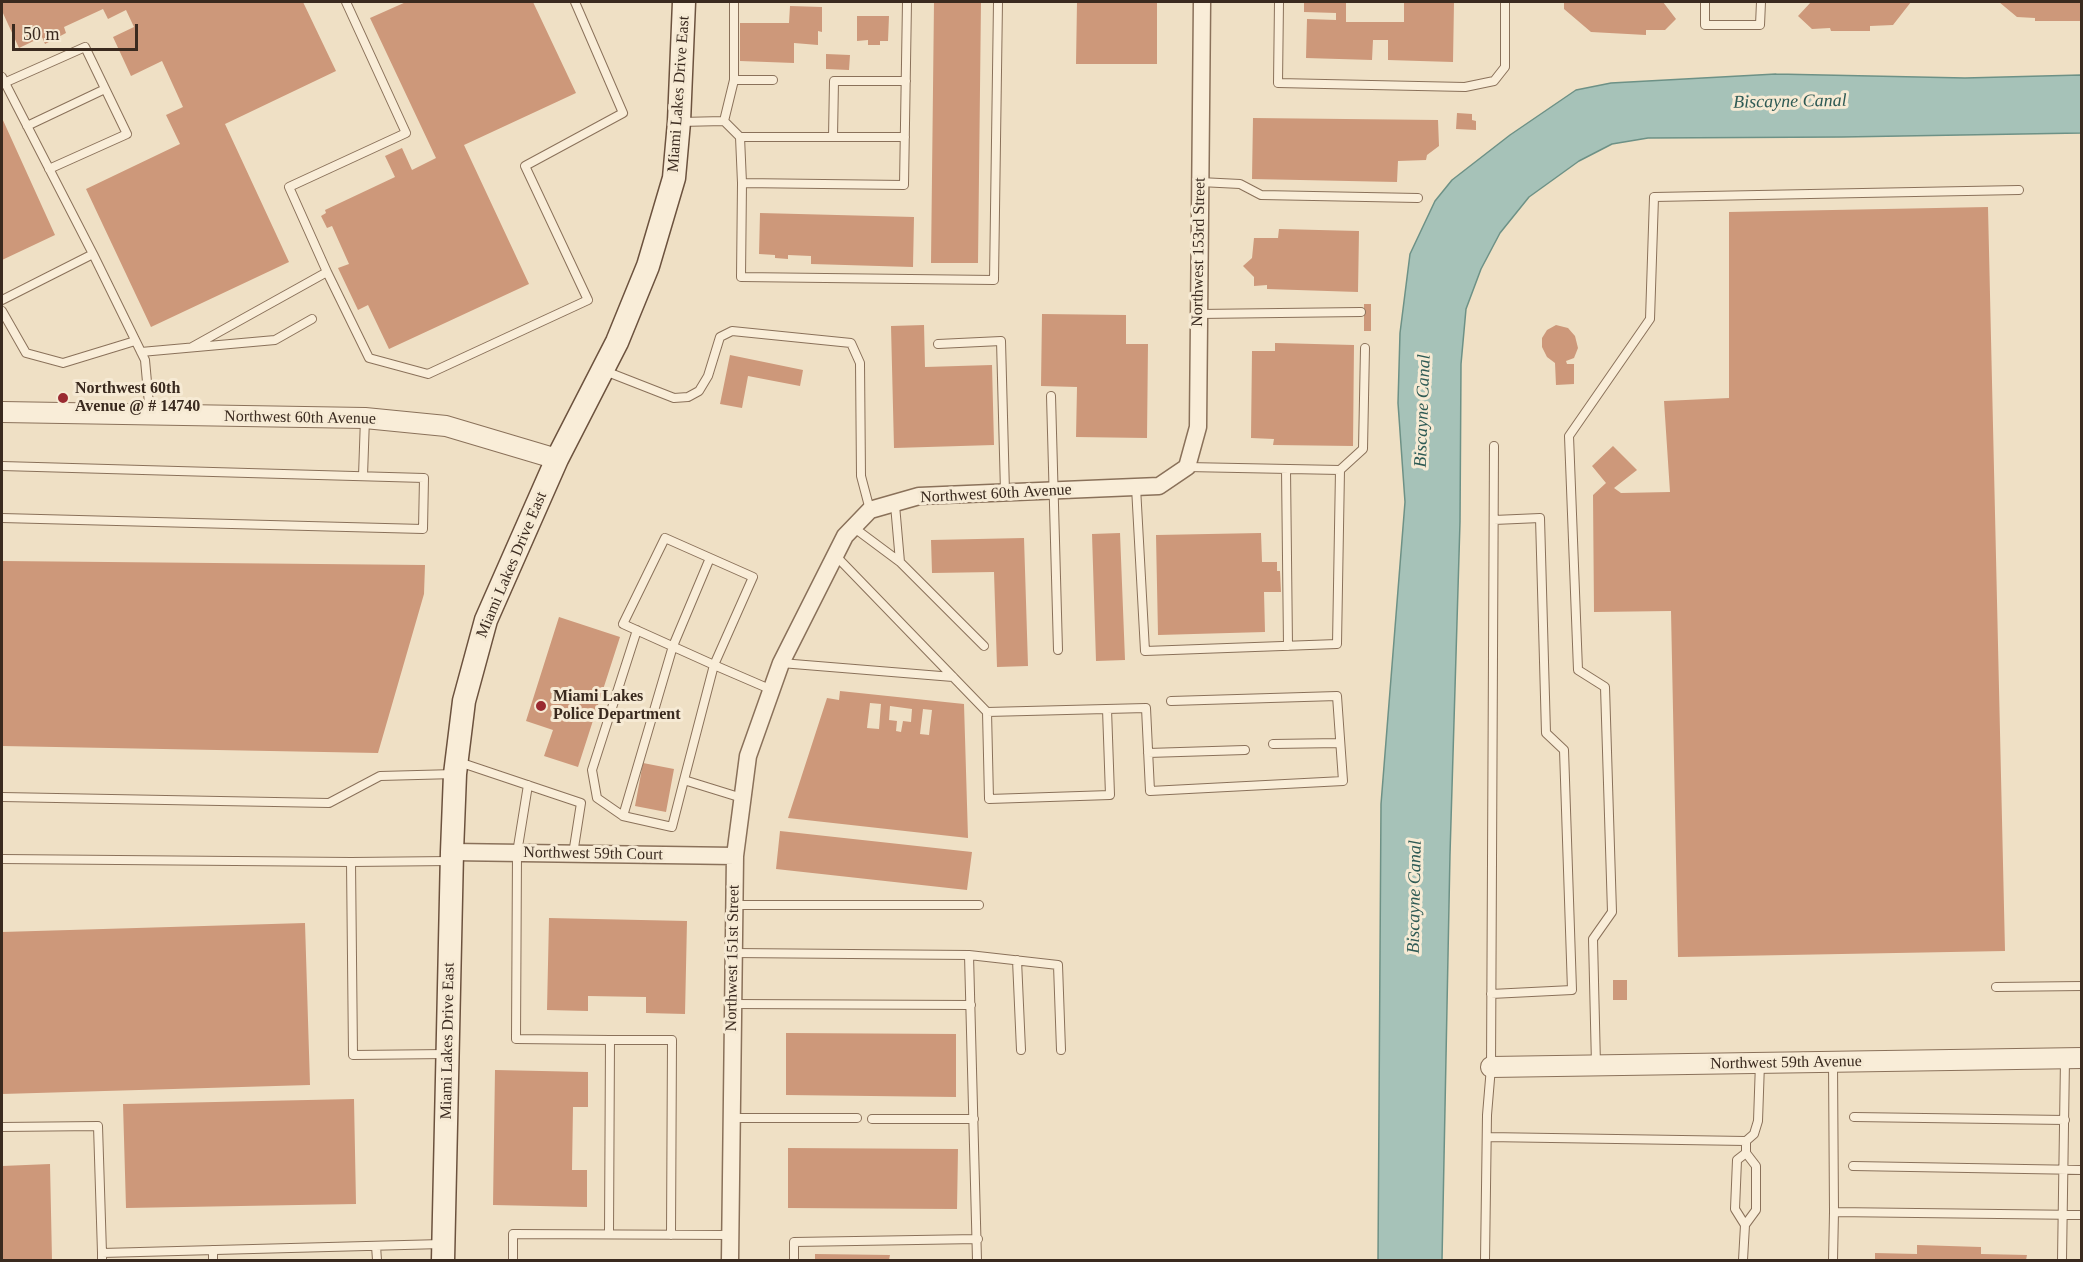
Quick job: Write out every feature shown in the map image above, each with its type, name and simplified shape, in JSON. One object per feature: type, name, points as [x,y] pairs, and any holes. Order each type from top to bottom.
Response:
[{"type":"main road","name":"Miami Lakes Drive East","points":[[443,1252],[452,856],[456,768],[464,701],[486,620],[557,459],[617,342],[648,266],[674,178],[680,122],[684,2]]},
{"type":"street","name":"Northwest 153rd Street","points":[[1187,467],[1198,427],[1202,2]]},
{"type":"street","name":"Northwest 60th Avenue","points":[[2,412],[365,418],[446,426],[557,459]]},
{"type":"street","name":"Northwest 60th Avenue","points":[[870,510],[895,505],[919,496],[1159,486],[1187,467]]},
{"type":"street","points":[[781,663],[845,536],[870,510]]},
{"type":"street","name":"Northwest 151st Street","points":[[730,1260],[735,856],[748,756],[781,663]]},
{"type":"street","name":"Northwest 59th Court","points":[[452,856],[517,853],[735,856]]},
{"type":"street","name":"Northwest 59th Avenue","points":[[1491,1067],[2074,1059]]},
{"type":"lane","points":[[346,2],[406,133],[289,187],[369,358],[428,374],[588,300],[525,166],[623,113],[575,2]]},
{"type":"lane","points":[[724,121],[734,80],[734,2]]},
{"type":"lane","points":[[742,183],[904,185],[906,2]]},
{"type":"lane","points":[[680,122],[724,121],[740,137],[741,277],[994,280],[998,2]]},
{"type":"lane","points":[[1279,2],[1278,83],[1465,87],[1494,81],[1505,67],[1505,2]]},
{"type":"lane","points":[[1705,2],[1705,25],[1760,25],[1761,2]]},
{"type":"lane","points":[[49,169],[127,134],[85,46],[3,80],[145,360],[150,415]]},
{"type":"lane","points":[[734,80],[773,80]]},
{"type":"lane","points":[[833,137],[834,81],[906,81]]},
{"type":"lane","points":[[27,126],[105,89]]},
{"type":"lane","points":[[740,137],[905,137]]},
{"type":"lane","points":[[1200,182],[1240,184],[1261,195],[1418,198]]},
{"type":"lane","points":[[1596,1065],[1593,939],[1612,912],[1605,687],[1578,670],[1569,436],[1650,319],[1654,197],[2019,190]]},
{"type":"lane","points":[[2,300],[93,254]]},
{"type":"lane","points":[[192,347],[327,272]]},
{"type":"lane","points":[[2,311],[26,353],[63,363],[135,340]]},
{"type":"lane","points":[[1199,314],[1361,312]]},
{"type":"lane","points":[[141,351],[274,340],[312,319]]},
{"type":"lane","points":[[603,370],[674,398],[688,397],[699,391],[708,376],[720,337],[732,332],[851,343],[860,363],[861,476],[870,510]]},
{"type":"lane","points":[[938,344],[1001,342],[1005,492]]},
{"type":"lane","points":[[1187,467],[1340,470],[1363,449],[1365,348]]},
{"type":"lane","points":[[1051,396],[1058,650]]},
{"type":"lane","points":[[363,476],[365,418]]},
{"type":"lane","points":[[1485,1260],[1486,1137],[1491,1067],[1494,446]]},
{"type":"lane","points":[[2,466],[424,478],[423,530],[2,518]]},
{"type":"lane","points":[[1286,469],[1288,646]]},
{"type":"lane","points":[[1136,487],[1144,651],[1337,644],[1340,470]]},
{"type":"lane","points":[[895,505],[900,562]]},
{"type":"lane","points":[[1491,994],[1572,990],[1564,750],[1546,733],[1540,518],[1494,520]]},
{"type":"lane","points":[[853,527],[900,562],[984,646]]},
{"type":"lane","points":[[637,630],[592,770],[597,798],[622,816],[672,827],[714,664],[753,577],[665,538],[623,624],[637,630],[714,664],[772,690]]},
{"type":"lane","points":[[835,555],[987,712],[989,799],[1110,795],[1107,709]]},
{"type":"lane","points":[[622,816],[673,646],[710,558]]},
{"type":"lane","points":[[781,663],[953,676]]},
{"type":"lane","points":[[987,712],[1146,708],[1150,790],[1342,782],[1337,696],[1171,701]]},
{"type":"lane","points":[[1273,744],[1340,743]]},
{"type":"lane","points":[[1148,753],[1245,750]]},
{"type":"lane","points":[[2,797],[328,803],[380,776],[456,768],[528,785],[581,803],[573,854]]},
{"type":"lane","points":[[684,780],[742,798]]},
{"type":"lane","points":[[528,785],[517,853],[516,1039],[672,1040],[671,1235]]},
{"type":"lane","points":[[2,859],[351,862],[452,856]]},
{"type":"lane","points":[[351,862],[353,1055],[448,1054]]},
{"type":"lane","points":[[734,905],[979,905]]},
{"type":"lane","points":[[734,953],[969,955],[1058,965],[1061,1050]]},
{"type":"lane","points":[[969,955],[977,1260]]},
{"type":"lane","points":[[1017,960],[1021,1050]]},
{"type":"lane","points":[[1996,987],[2082,986]]},
{"type":"lane","points":[[733,1004],[970,1005]]},
{"type":"lane","points":[[609,1234],[610,1040]]},
{"type":"lane","points":[[2062,1260],[2065,1120],[2074,1059]]},
{"type":"lane","points":[[1833,1062],[1833,1260]]},
{"type":"lane","points":[[1486,1137],[1746,1141],[1754,1134],[1758,1121],[1760,1064]]},
{"type":"lane","points":[[1854,1117],[2065,1120]]},
{"type":"lane","points":[[732,1118],[857,1118]]},
{"type":"lane","points":[[872,1119],[974,1119]]},
{"type":"lane","points":[[2,1127],[98,1126],[102,1257],[155,1256],[213,1250],[376,1246],[443,1252]]},
{"type":"lane","points":[[1744,1225],[1756,1210],[1756,1166],[1746,1153],[1746,1141]]},
{"type":"lane","points":[[1743,1260],[1744,1225],[1735,1209],[1737,1160],[1746,1153]]},
{"type":"lane","points":[[1853,1166],[2082,1170]]},
{"type":"lane","points":[[1834,1212],[2082,1215]]},
{"type":"lane","points":[[513,1260],[513,1234],[730,1235]]},
{"type":"lane","points":[[794,1260],[794,1242],[978,1239]]},
{"type":"lane","points":[[376,1246],[376,1260]]},
{"type":"lane","points":[[213,1250],[213,1260]]},
{"type":"water","name":"Biscayne Canal","points":[[1776,74],[1965,78],[2081,75],[2081,133],[1648,138],[1612,144],[1579,161],[1529,197],[1500,233],[1481,269],[1466,309],[1461,364],[1460,522],[1450,854],[1442,1260],[1378,1260],[1381,804],[1405,502],[1398,403],[1400,333],[1410,254],[1435,201],[1452,180],[1510,135],[1576,90],[1611,83]]},
{"type":"building","points":[[2,2],[303,2],[336,71],[225,124],[289,262],[151,327],[86,189],[180,144],[166,115],[183,107],[162,61],[131,76],[113,37],[134,27],[126,10],[108,19],[103,9],[64,27],[66,33],[45,44],[42,37],[19,48],[2,11]]},
{"type":"building","points":[[406,2],[533,2],[576,93],[464,145],[529,284],[389,349],[368,305],[358,310],[338,268],[349,264],[332,226],[327,228],[321,216],[326,213],[325,210],[395,177],[385,156],[402,148],[412,170],[436,158],[370,18]]},
{"type":"building","points":[[934,2],[981,2],[978,263],[931,263]]},
{"type":"building","points":[[1077,2],[1157,2],[1157,64],[1076,64]]},
{"type":"building","points":[[1304,2],[1346,2],[1346,22],[1404,22],[1404,2],[1454,2],[1453,62],[1388,60],[1388,40],[1373,40],[1372,60],[1306,58],[1307,19],[1336,20],[1336,13],[1304,12]]},
{"type":"building","points":[[1564,2],[1663,2],[1676,19],[1665,30],[1646,30],[1646,35],[1591,32],[1564,9]]},
{"type":"building","points":[[1811,2],[1911,2],[1893,25],[1870,26],[1870,31],[1831,31],[1830,28],[1812,29],[1798,16]]},
{"type":"building","points":[[1999,2],[2082,2],[2081,21],[2035,21],[2035,18],[2017,17]]},
{"type":"building","points":[[790,6],[822,7],[822,32],[818,31],[818,45],[794,43],[794,63],[740,61],[740,23],[789,23]]},
{"type":"building","points":[[857,16],[889,16],[888,41],[880,41],[880,45],[868,45],[868,40],[857,41]]},
{"type":"building","points":[[826,54],[850,55],[849,70],[826,69]]},
{"type":"building","points":[[1457,113],[1472,114],[1472,120],[1476,121],[1476,130],[1456,129]]},
{"type":"building","points":[[2,118],[55,235],[2,260]]},
{"type":"building","points":[[1253,118],[1438,120],[1439,146],[1427,155],[1426,160],[1398,161],[1397,182],[1252,179]]},
{"type":"building","points":[[1988,207],[2005,951],[1678,957],[1671,611],[1594,612],[1593,495],[1606,483],[1592,466],[1613,446],[1637,470],[1614,488],[1621,493],[1670,492],[1664,401],[1729,398],[1729,212]]},
{"type":"building","points":[[760,213],[914,217],[913,267],[811,264],[811,256],[788,255],[788,259],[759,254]]},
{"type":"building","points":[[1279,229],[1359,231],[1358,292],[1267,289],[1267,285],[1254,286],[1254,277],[1243,266],[1252,258],[1254,238],[1278,238]]},
{"type":"building","points":[[1364,304],[1371,304],[1371,331],[1364,331]]},
{"type":"building","points":[[1042,314],[1126,315],[1126,344],[1148,344],[1147,438],[1076,437],[1077,387],[1041,386]]},
{"type":"building","points":[[924,325],[925,367],[992,365],[994,445],[894,448],[891,326]]},
{"type":"building","points":[[1556,325],[1568,328],[1575,336],[1578,348],[1574,358],[1566,361],[1567,364],[1574,364],[1574,384],[1556,385],[1555,363],[1547,357],[1542,347],[1542,338],[1547,330]]},
{"type":"building","points":[[1275,343],[1354,345],[1353,446],[1273,445],[1274,439],[1251,438],[1252,351],[1275,351]]},
{"type":"building","points":[[730,355],[803,370],[800,386],[748,376],[742,408],[720,404]]},
{"type":"building","points":[[1120,533],[1125,660],[1096,661],[1092,534]]},
{"type":"building","points":[[1261,533],[1262,562],[1277,562],[1281,592],[1264,592],[1265,632],[1158,635],[1156,535]]},
{"type":"building","points":[[1024,538],[1028,666],[997,667],[994,572],[932,573],[931,540]]},
{"type":"building","points":[[2,561],[425,565],[424,594],[378,753],[2,746]]},
{"type":"building","points":[[559,617],[620,637],[578,767],[544,756],[553,730],[526,721]]},
{"type":"building","points":[[840,691],[964,704],[968,838],[788,818],[827,698],[839,700]],"holes":[[[870,703],[881,704],[879,729],[867,728]],[[890,706],[912,709],[911,722],[903,721],[901,732],[896,731],[897,721],[889,720]],[[923,709],[932,710],[929,735],[920,734]]]},
{"type":"building","points":[[643,763],[674,769],[666,812],[635,806]]},
{"type":"building","points":[[780,831],[972,852],[967,890],[776,869]]},
{"type":"building","points":[[549,918],[687,921],[685,1014],[646,1013],[646,997],[588,996],[588,1011],[547,1010]]},
{"type":"building","points":[[305,923],[310,1085],[2,1094],[2,932]]},
{"type":"building","points":[[1613,980],[1627,980],[1627,1000],[1613,1000]]},
{"type":"building","points":[[786,1033],[956,1034],[956,1097],[786,1095]]},
{"type":"building","points":[[495,1070],[588,1072],[588,1107],[573,1107],[572,1170],[587,1170],[587,1207],[493,1205]]},
{"type":"building","points":[[354,1099],[356,1204],[126,1208],[123,1104]]},
{"type":"building","points":[[788,1148],[958,1149],[957,1209],[788,1208]]},
{"type":"building","points":[[50,1164],[52,1260],[2,1260],[2,1166]]},
{"type":"building","points":[[1917,1245],[1981,1247],[1981,1254],[2027,1255],[2026,1260],[1875,1260],[1875,1253],[1917,1254]]},
{"type":"building","points":[[815,1254],[890,1255],[889,1260],[815,1260]]},
{"type":"place","name":"Northwest 60th Avenue @ # 14740","points":[[63,398]]},
{"type":"place","name":"Miami Lakes Police Department","points":[[541,706]]}]
